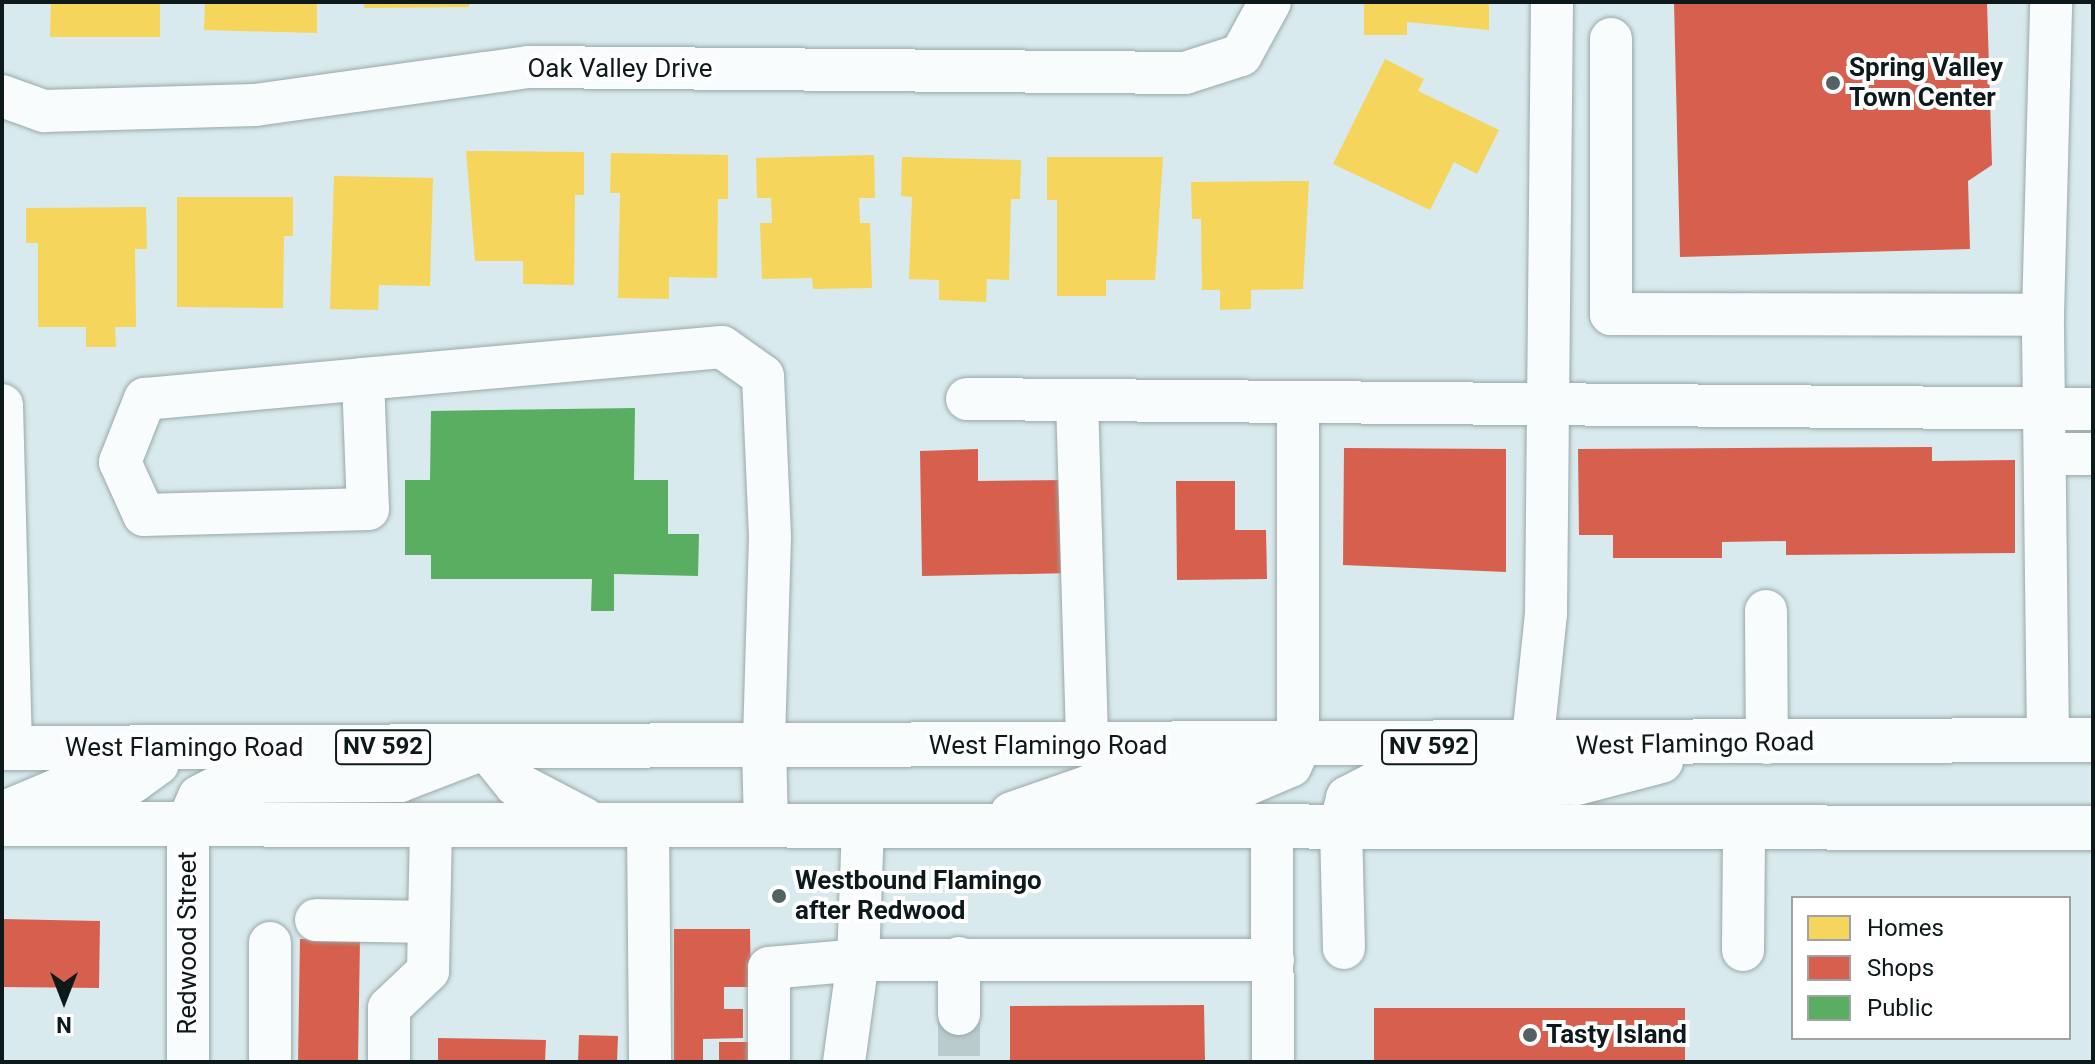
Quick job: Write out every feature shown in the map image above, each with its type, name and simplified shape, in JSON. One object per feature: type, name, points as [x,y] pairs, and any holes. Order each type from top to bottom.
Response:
[{"type":"main road","name":"West Flamingo Road","points":[[6,748],[764,745],[1532,747],[2093,740]]},
{"type":"main road","points":[[1341,827],[1348,798],[1374,785],[1577,783],[1748,743]]},
{"type":"main road","points":[[764,745],[766,825]]},
{"type":"main road","points":[[188,825],[200,797],[231,781],[400,780],[486,747],[516,784],[597,824]]},
{"type":"main road","points":[[979,825],[1090,787],[1243,785],[1290,765],[1298,747]]},
{"type":"main road","points":[[2,814],[64,788],[131,782],[157,763],[161,748]]},
{"type":"main road","points":[[2,824],[2093,828]]},
{"type":"street","name":"Oak Valley Drive","points":[[2,96],[44,111],[240,105],[528,67],[1185,73],[1241,55],[1270,2]]},
{"type":"street","points":[[1532,747],[1546,614],[1552,2]]},
{"type":"street","points":[[2048,740],[2043,315],[2051,2]]},
{"type":"street","points":[[1611,39],[1611,314],[2043,315]]},
{"type":"street","points":[[363,379],[368,509],[144,515],[120,462],[145,399],[363,379],[722,347],[763,376],[770,537],[764,745]]},
{"type":"street","points":[[967,399],[1547,409],[2093,409]]},
{"type":"street","points":[[1077,400],[1087,746]]},
{"type":"street","points":[[2,405],[6,748]]},
{"type":"street","points":[[1298,406],[1298,747]]},
{"type":"street","points":[[2045,454],[2093,454]]},
{"type":"street","points":[[1748,743],[1766,611]]},
{"type":"street","points":[[389,1062],[389,1008],[428,971],[431,824]]},
{"type":"street","points":[[648,824],[650,1062]]},
{"type":"street","name":"Redwood Street","points":[[188,825],[188,1062]]},
{"type":"street","points":[[844,1062],[858,960],[863,825]]},
{"type":"street","points":[[1272,827],[1273,1062]]},
{"type":"street","points":[[1341,827],[1344,948]]},
{"type":"street","points":[[1743,950],[1744,828]]},
{"type":"street","points":[[316,920],[429,922]]},
{"type":"street","points":[[270,943],[270,1062]]},
{"type":"street","points":[[959,958],[959,1014]]},
{"type":"street","points":[[769,1062],[769,968],[858,960],[959,958],[1273,960]]},
{"type":"building: Homes","points":[[51,2],[160,2],[160,37],[50,37]]},
{"type":"building: Homes","points":[[205,2],[317,2],[317,33],[204,30]]},
{"type":"building: Homes","points":[[364,2],[469,2],[469,7],[364,8]]},
{"type":"building: Homes","points":[[1364,2],[1489,2],[1489,30],[1407,22],[1407,35],[1364,35]]},
{"type":"building: Homes","points":[[1385,59],[1424,79],[1418,91],[1499,130],[1477,174],[1454,162],[1430,210],[1333,164]]},
{"type":"building: Homes","points":[[466,151],[584,152],[584,195],[575,195],[574,285],[523,284],[523,261],[475,261]]},
{"type":"building: Homes","points":[[611,153],[728,155],[728,199],[718,199],[717,278],[669,277],[669,299],[618,298],[620,193],[610,193]]},
{"type":"building: Homes","points":[[874,155],[875,198],[859,198],[860,223],[870,223],[872,288],[813,289],[812,278],[762,279],[760,223],[772,223],[771,198],[757,198],[756,158]]},
{"type":"building: Homes","points":[[902,157],[1021,160],[1020,199],[1011,199],[1009,280],[987,279],[986,302],[939,300],[939,280],[909,279],[912,197],[901,196]]},
{"type":"building: Homes","points":[[1047,157],[1163,157],[1155,280],[1106,280],[1106,296],[1057,296],[1057,200],[1047,200]]},
{"type":"building: Homes","points":[[334,176],[433,178],[430,286],[379,285],[378,310],[330,309]]},
{"type":"building: Homes","points":[[1309,181],[1303,289],[1251,290],[1251,309],[1220,310],[1220,290],[1202,290],[1201,219],[1192,219],[1191,182]]},
{"type":"building: Homes","points":[[177,197],[293,197],[293,236],[284,236],[283,308],[177,307]]},
{"type":"building: Homes","points":[[146,207],[147,249],[135,249],[136,327],[115,327],[116,347],[86,347],[86,327],[38,327],[38,243],[26,243],[26,208]]},
{"type":"building: Shops","name":"Spring Valley Town Center","points":[[1674,2],[1987,2],[1992,165],[1968,181],[1970,249],[1680,257]]},
{"type":"building: Shops","points":[[1932,447],[1932,461],[2015,460],[2015,553],[1786,555],[1786,541],[1722,542],[1722,558],[1613,558],[1613,535],[1579,535],[1578,449]]},
{"type":"building: Shops","points":[[1344,448],[1506,449],[1506,572],[1343,565]]},
{"type":"building: Shops","points":[[978,449],[978,481],[1072,480],[1074,573],[922,576],[920,451]]},
{"type":"building: Shops","points":[[1176,481],[1235,481],[1235,530],[1266,530],[1267,579],[1177,580]]},
{"type":"building: Shops","points":[[2,919],[100,921],[99,988],[2,987]]},
{"type":"building: Shops","points":[[674,929],[750,929],[751,987],[724,987],[724,1009],[743,1009],[743,1038],[703,1039],[703,1062],[674,1062]]},
{"type":"building: Shops","points":[[300,939],[360,939],[358,1062],[298,1062]]},
{"type":"building: Shops","points":[[1204,1005],[1205,1062],[1010,1062],[1010,1006]]},
{"type":"building: Shops","name":"Tasty Island","points":[[1374,1008],[1685,1008],[1685,1062],[1374,1062]]},
{"type":"building: Shops","points":[[579,1035],[618,1036],[617,1062],[578,1062]]},
{"type":"building: Shops","points":[[438,1038],[546,1040],[545,1062],[438,1062]]},
{"type":"building: Shops","points":[[719,1042],[755,1042],[755,1062],[719,1062]]},
{"type":"building: Public","points":[[635,408],[634,480],[668,480],[668,534],[699,534],[698,576],[614,574],[614,611],[591,611],[592,579],[431,579],[431,555],[405,555],[405,480],[430,480],[431,411]]},
{"type":"tunnel","points":[[959,1014],[959,1062]]},
{"type":"place","name":"Spring Valley Town Center","points":[[1833,83]]},
{"type":"place","name":"Westbound Flamingo after Redwood","points":[[779,896]]},
{"type":"place","name":"Tasty Island","points":[[1530,1035]]}]
